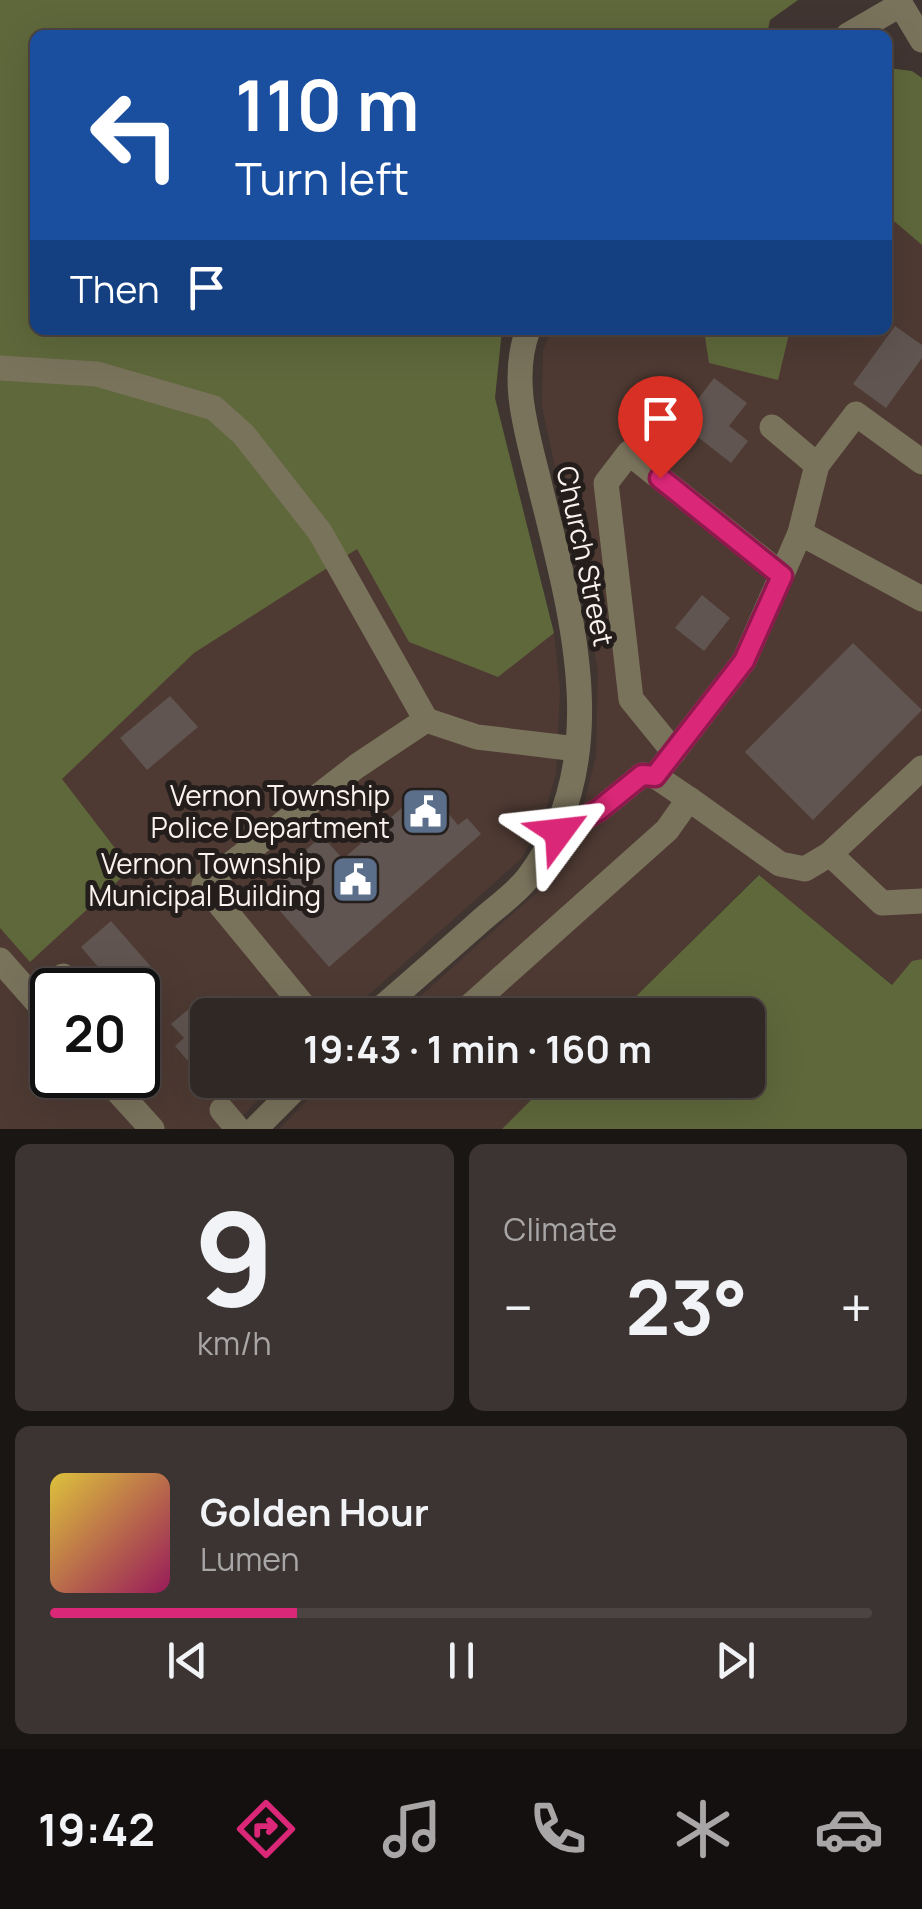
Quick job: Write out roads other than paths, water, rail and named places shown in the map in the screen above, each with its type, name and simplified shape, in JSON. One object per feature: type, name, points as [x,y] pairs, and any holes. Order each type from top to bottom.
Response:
[{"type":"street","points":[[856,30],[899,2],[922,40]]},
{"type":"street","name":"Church Street","points":[[392,998],[524,883],[559,832],[576,769],[579,684],[573,623],[520,400],[521,349],[526,335]]},
{"type":"street","points":[[0,368],[97,374],[214,408],[244,434],[320,532],[426,720],[477,737],[577,750]]},
{"type":"street","points":[[655,776],[744,661],[800,533],[817,465],[856,414],[922,462]]},
{"type":"street","points":[[772,427],[817,465]]},
{"type":"street","points":[[674,752],[631,699],[606,483],[629,453],[782,576]]},
{"type":"street","points":[[800,533],[922,599]]},
{"type":"street","points":[[297,998],[204,885],[357,766],[426,720]]},
{"type":"street","points":[[559,832],[599,810],[642,775],[655,776],[780,864],[805,869],[830,854],[922,768]]},
{"type":"street","points":[[479,998],[667,830],[689,798]]},
{"type":"street","points":[[830,854],[882,903],[922,902]]},
{"type":"street","points":[[0,960],[30,993]]},
{"type":"street","points":[[124,1098],[152,1129]]},
{"type":"street","points":[[255,1129],[286,1098]]},
{"type":"place","name":"Vernon Township Police Department","points":[[425,812]]},
{"type":"place","name":"Vernon Township Municipal Building","points":[[356,880]]}]
